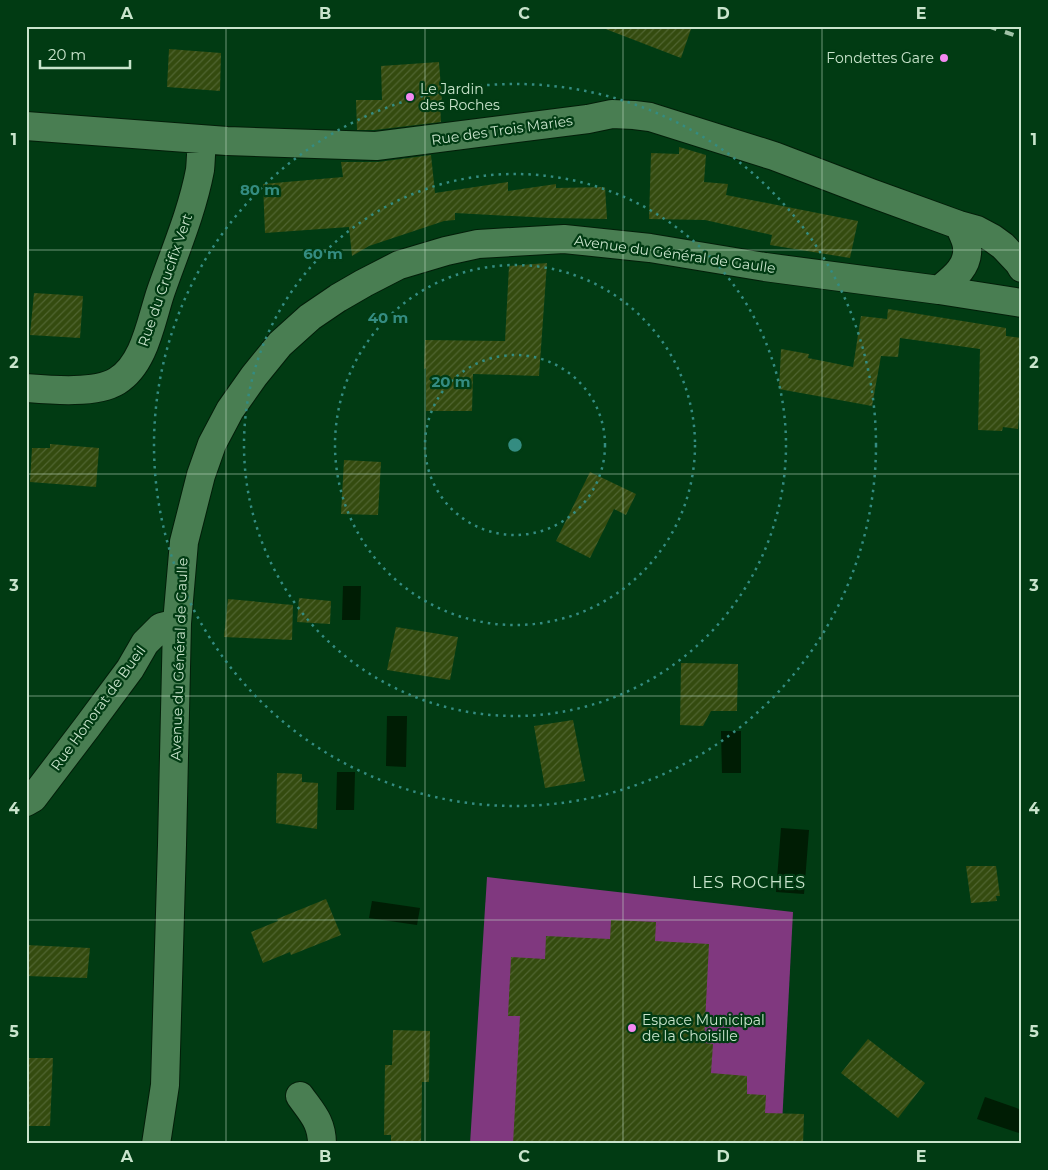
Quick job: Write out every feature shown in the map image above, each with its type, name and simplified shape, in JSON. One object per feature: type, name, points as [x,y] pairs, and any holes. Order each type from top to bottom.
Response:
[{"type":"street","name":"Rue des Trois Maries","points":[[26,126],[202,140],[376,146],[588,119],[612,114],[650,117],[774,156],[870,193],[977,230],[992,238],[1022,268]]},
{"type":"street","name":"Rue du Crucifix Vert","points":[[26,388],[56,390],[98,388],[116,382],[131,369],[151,325],[160,293],[187,219],[200,169],[202,140]]},
{"type":"street","points":[[939,290],[960,272],[966,257],[967,248],[959,225]]},
{"type":"street","name":"Avenue du Général de Gaulle","points":[[156,1144],[165,1085],[177,623],[184,542],[201,475],[212,444],[230,410],[280,344],[310,317],[338,298],[399,265],[478,244],[564,238],[650,248],[765,267],[784,268],[1022,303]]},
{"type":"street","name":"Rue Honorat de Bueil","points":[[26,802],[32,798],[87,728],[130,669],[145,643],[161,627],[177,623]]},
{"type":"street","points":[[300,1096],[319,1123],[322,1144]]},
{"type":"shaded area","points":[[343,586],[361,586],[360,620],[342,620]]},
{"type":"shaded area","points":[[387,716],[407,716],[406,767],[386,766]]},
{"type":"shaded area","points":[[721,731],[741,731],[741,773],[722,773]]},
{"type":"shaded area","points":[[337,772],[355,772],[354,810],[336,810]]},
{"type":"shaded area","points":[[781,828],[809,830],[804,894],[776,892]]},
{"type":"shaded area","name":"Espace Municipal de la Choisille","points":[[487,877],[793,912],[781,1144],[470,1144]]},
{"type":"shaded area","points":[[372,901],[420,908],[417,925],[369,918]]},
{"type":"shaded area","points":[[985,1097],[1022,1110],[1022,1134],[977,1119]]},
{"type":"building","points":[[603,26],[692,26],[681,58],[603,28]]},
{"type":"building","points":[[169,49],[221,53],[220,91],[167,87]]},
{"type":"building","points":[[439,62],[442,102],[440,104],[441,122],[375,130],[357,130],[356,100],[382,100],[381,66]]},
{"type":"building","points":[[679,147],[706,155],[704,182],[728,184],[726,195],[858,221],[850,258],[770,245],[772,235],[705,220],[649,219],[651,153],[679,154]]},
{"type":"building","points":[[431,155],[435,193],[508,182],[508,191],[556,184],[556,188],[605,187],[607,219],[455,213],[455,220],[444,221],[369,246],[352,256],[349,227],[265,233],[263,184],[343,177],[341,162],[378,162]]},
{"type":"building","points":[[547,263],[539,376],[473,374],[472,411],[426,411],[425,340],[505,341],[509,266]]},
{"type":"building","points":[[34,293],[83,296],[80,338],[30,335]]},
{"type":"building","points":[[888,309],[1006,328],[1006,336],[1022,338],[1018,429],[1003,427],[1002,431],[978,430],[980,349],[900,338],[898,357],[881,356],[872,406],[779,389],[781,349],[809,354],[808,358],[853,367],[861,316],[887,319]]},
{"type":"building","points":[[50,444],[99,448],[96,487],[30,482],[32,448],[50,448]]},
{"type":"building","points":[[344,460],[381,462],[378,515],[341,514]]},
{"type":"building","points":[[590,472],[636,494],[626,515],[614,509],[590,558],[556,541]]},
{"type":"building","points":[[299,598],[331,601],[330,624],[297,622]]},
{"type":"building","points":[[228,599],[293,605],[292,640],[224,637]]},
{"type":"building","points":[[396,627],[458,637],[450,680],[387,670]]},
{"type":"building","points":[[681,663],[738,664],[737,711],[711,711],[703,726],[680,725]]},
{"type":"building","points":[[573,720],[585,781],[545,788],[534,726]]},
{"type":"building","points":[[277,773],[302,774],[302,782],[318,783],[317,829],[276,823]]},
{"type":"building","points":[[966,866],[996,866],[1000,896],[996,896],[997,901],[971,903]]},
{"type":"building","points":[[326,899],[341,935],[291,955],[290,952],[263,963],[251,932]]},
{"type":"building","points":[[611,920],[656,922],[655,941],[709,944],[704,1043],[713,1044],[711,1073],[747,1076],[747,1094],[766,1095],[765,1113],[804,1114],[803,1144],[513,1144],[520,1016],[508,1016],[511,957],[545,959],[546,936],[610,939]]},
{"type":"building","points":[[26,945],[90,948],[87,978],[26,976]]},
{"type":"building","points":[[393,1030],[430,1031],[429,1082],[422,1082],[421,1144],[391,1144],[391,1135],[384,1135],[385,1065],[392,1065]]},
{"type":"building","points":[[868,1039],[925,1083],[898,1118],[841,1073]]},
{"type":"building","points":[[26,1058],[53,1058],[50,1126],[26,1126]]},
{"type":"railway","points":[[988,26],[1022,38]]},
{"type":"place","name":"Fondettes Gare","points":[[944,58]]},
{"type":"place","name":"Le Jardin des Roches","points":[[410,97]]},
{"type":"place","name":"Espace Municipal de la Choisille","points":[[632,1028]]},
{"type":"district","name":"LES ROCHES","points":[[749,882]]}]
